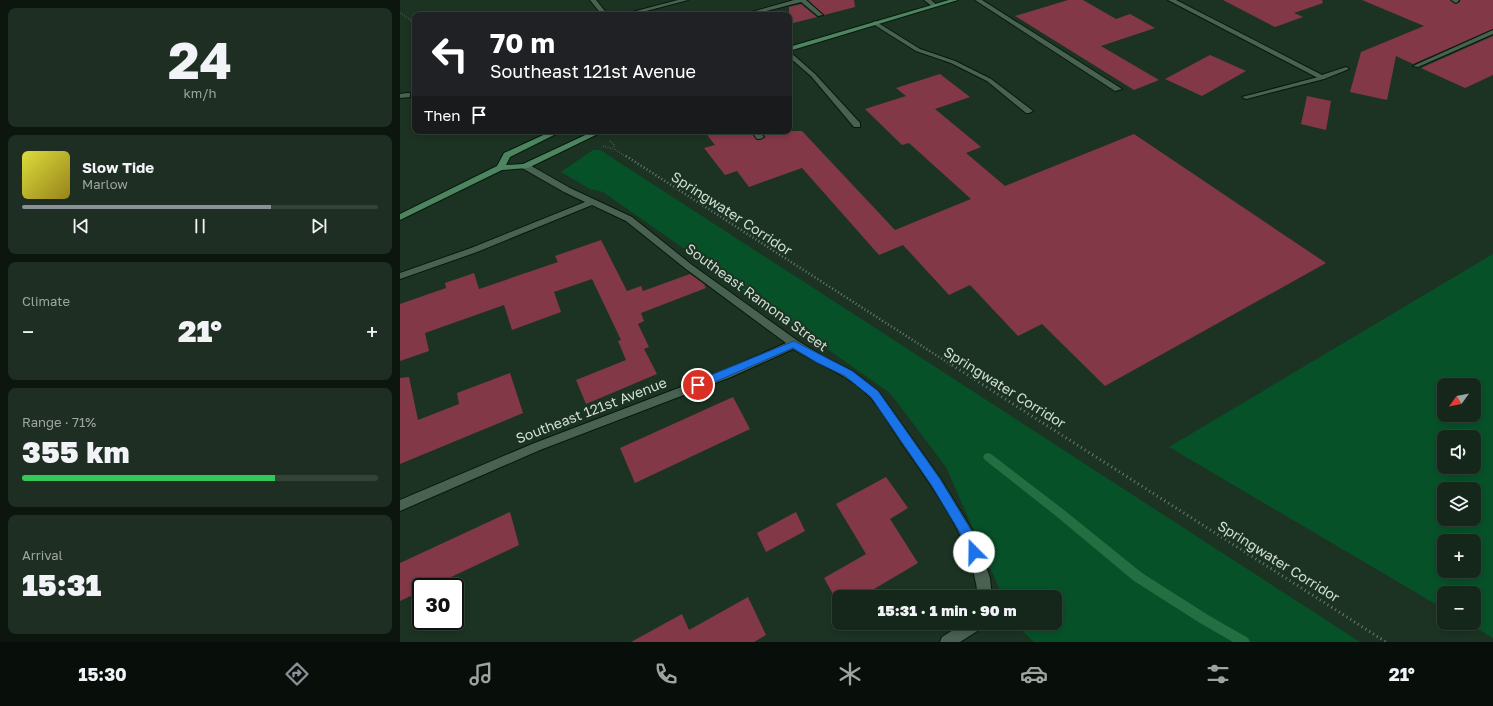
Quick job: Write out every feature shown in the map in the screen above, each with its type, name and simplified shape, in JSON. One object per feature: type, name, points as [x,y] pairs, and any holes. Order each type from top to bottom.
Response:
[{"type":"main road","points":[[792,48],[955,0]]},
{"type":"main road","points":[[500,168],[507,155],[552,134]]},
{"type":"main road","points":[[400,217],[500,168],[525,166],[594,134]]},
{"type":"street","points":[[593,0],[603,12]]},
{"type":"street","points":[[636,12],[685,0]]},
{"type":"street","points":[[755,12],[801,0],[820,15]]},
{"type":"street","points":[[927,0],[935,6]]},
{"type":"street","points":[[978,0],[1118,89]]},
{"type":"street","points":[[1171,0],[1322,78]]},
{"type":"street","points":[[875,23],[918,50],[953,62],[989,80],[1029,111]]},
{"type":"street","points":[[1416,66],[1493,32]]},
{"type":"street","points":[[792,56],[813,75],[857,125]]},
{"type":"street","points":[[1246,97],[1322,78],[1346,68]]},
{"type":"street","name":"Southeast Ramona Street","points":[[525,166],[591,202],[629,219],[690,267],[794,344],[820,360],[848,374],[874,394],[936,482],[970,539],[983,578],[984,590]]},
{"type":"street","points":[[400,276],[481,247],[591,202]]},
{"type":"street","name":"Southeast 121st Avenue","points":[[400,506],[536,447],[727,374],[794,344]]},
{"type":"street","points":[[947,642],[965,630]]},
{"type":"path","points":[[400,13],[412,21]]},
{"type":"path","name":"Springwater Corridor","points":[[614,149],[1386,642]]},
{"type":"green space","points":[[593,150],[600,150],[1360,642],[1034,642],[1021,630],[1062,630],[1062,590],[1000,590],[946,467],[890,393],[603,192],[590,189],[561,172]]},
{"type":"green space","points":[[1493,254],[1493,638],[1480,630],[1481,630],[1481,586],[1437,586],[1437,605],[1169,447]]},
{"type":"building","points":[[808,0],[854,0],[855,7],[824,15]]},
{"type":"building","points":[[1068,0],[1083,0],[1116,19],[1130,14],[1155,28],[1101,46],[1159,80],[1134,90],[1015,16]]},
{"type":"building","points":[[1223,0],[1322,0],[1323,3],[1294,13],[1303,17],[1275,27]]},
{"type":"building","points":[[1362,0],[1450,0],[1455,4],[1460,2],[1460,0],[1493,0],[1493,29],[1413,64],[1396,56],[1387,100],[1350,92],[1361,52],[1424,26]]},
{"type":"building","points":[[801,4],[817,17],[792,23],[792,12],[789,12],[789,7]]},
{"type":"building","points":[[1493,36],[1493,75],[1465,88],[1421,68]]},
{"type":"building","points":[[1210,55],[1246,71],[1202,96],[1165,79]]},
{"type":"building","points":[[940,74],[970,97],[935,109],[981,147],[966,153],[1005,186],[1134,134],[1326,263],[1105,386],[1042,324],[1018,336],[970,285],[949,295],[903,245],[879,255],[802,168],[749,187],[737,171],[725,175],[704,148],[715,145],[706,134],[752,134],[757,140],[765,137],[763,134],[792,134],[792,131],[802,131],[895,230],[971,199],[909,143],[902,145],[865,109],[906,96],[896,88]]},
{"type":"building","points":[[1307,96],[1331,101],[1326,130],[1301,124]]},
{"type":"building","points":[[601,240],[627,291],[641,286],[643,291],[690,274],[704,284],[706,288],[641,313],[644,321],[638,324],[649,347],[644,349],[657,374],[586,404],[576,380],[626,360],[618,341],[621,340],[592,279],[554,292],[561,312],[512,330],[504,305],[425,333],[429,351],[400,361],[400,304],[446,288],[445,283],[474,273],[479,289],[558,262],[555,256]]},
{"type":"building","points":[[510,373],[523,413],[400,464],[400,378],[409,377],[418,420],[459,404],[457,393]]},
{"type":"building","points":[[733,397],[750,429],[635,483],[620,448]]},
{"type":"building","points":[[886,477],[908,508],[890,519],[918,563],[872,590],[832,590],[832,592],[824,578],[866,554],[836,504]]},
{"type":"building","points":[[510,512],[519,545],[449,578],[412,578],[412,595],[400,601],[400,563]]},
{"type":"building","points":[[796,512],[805,531],[766,552],[757,533]]},
{"type":"building","points":[[748,597],[766,635],[754,642],[631,642],[682,614],[689,630]]},
{"type":"waterway","points":[[988,457],[1060,513],[1138,577],[1204,619],[1244,642]]},
{"type":"route","points":[[698,385],[727,374],[794,344],[820,360],[848,374],[874,394],[936,482],[970,539],[974,552]]}]
